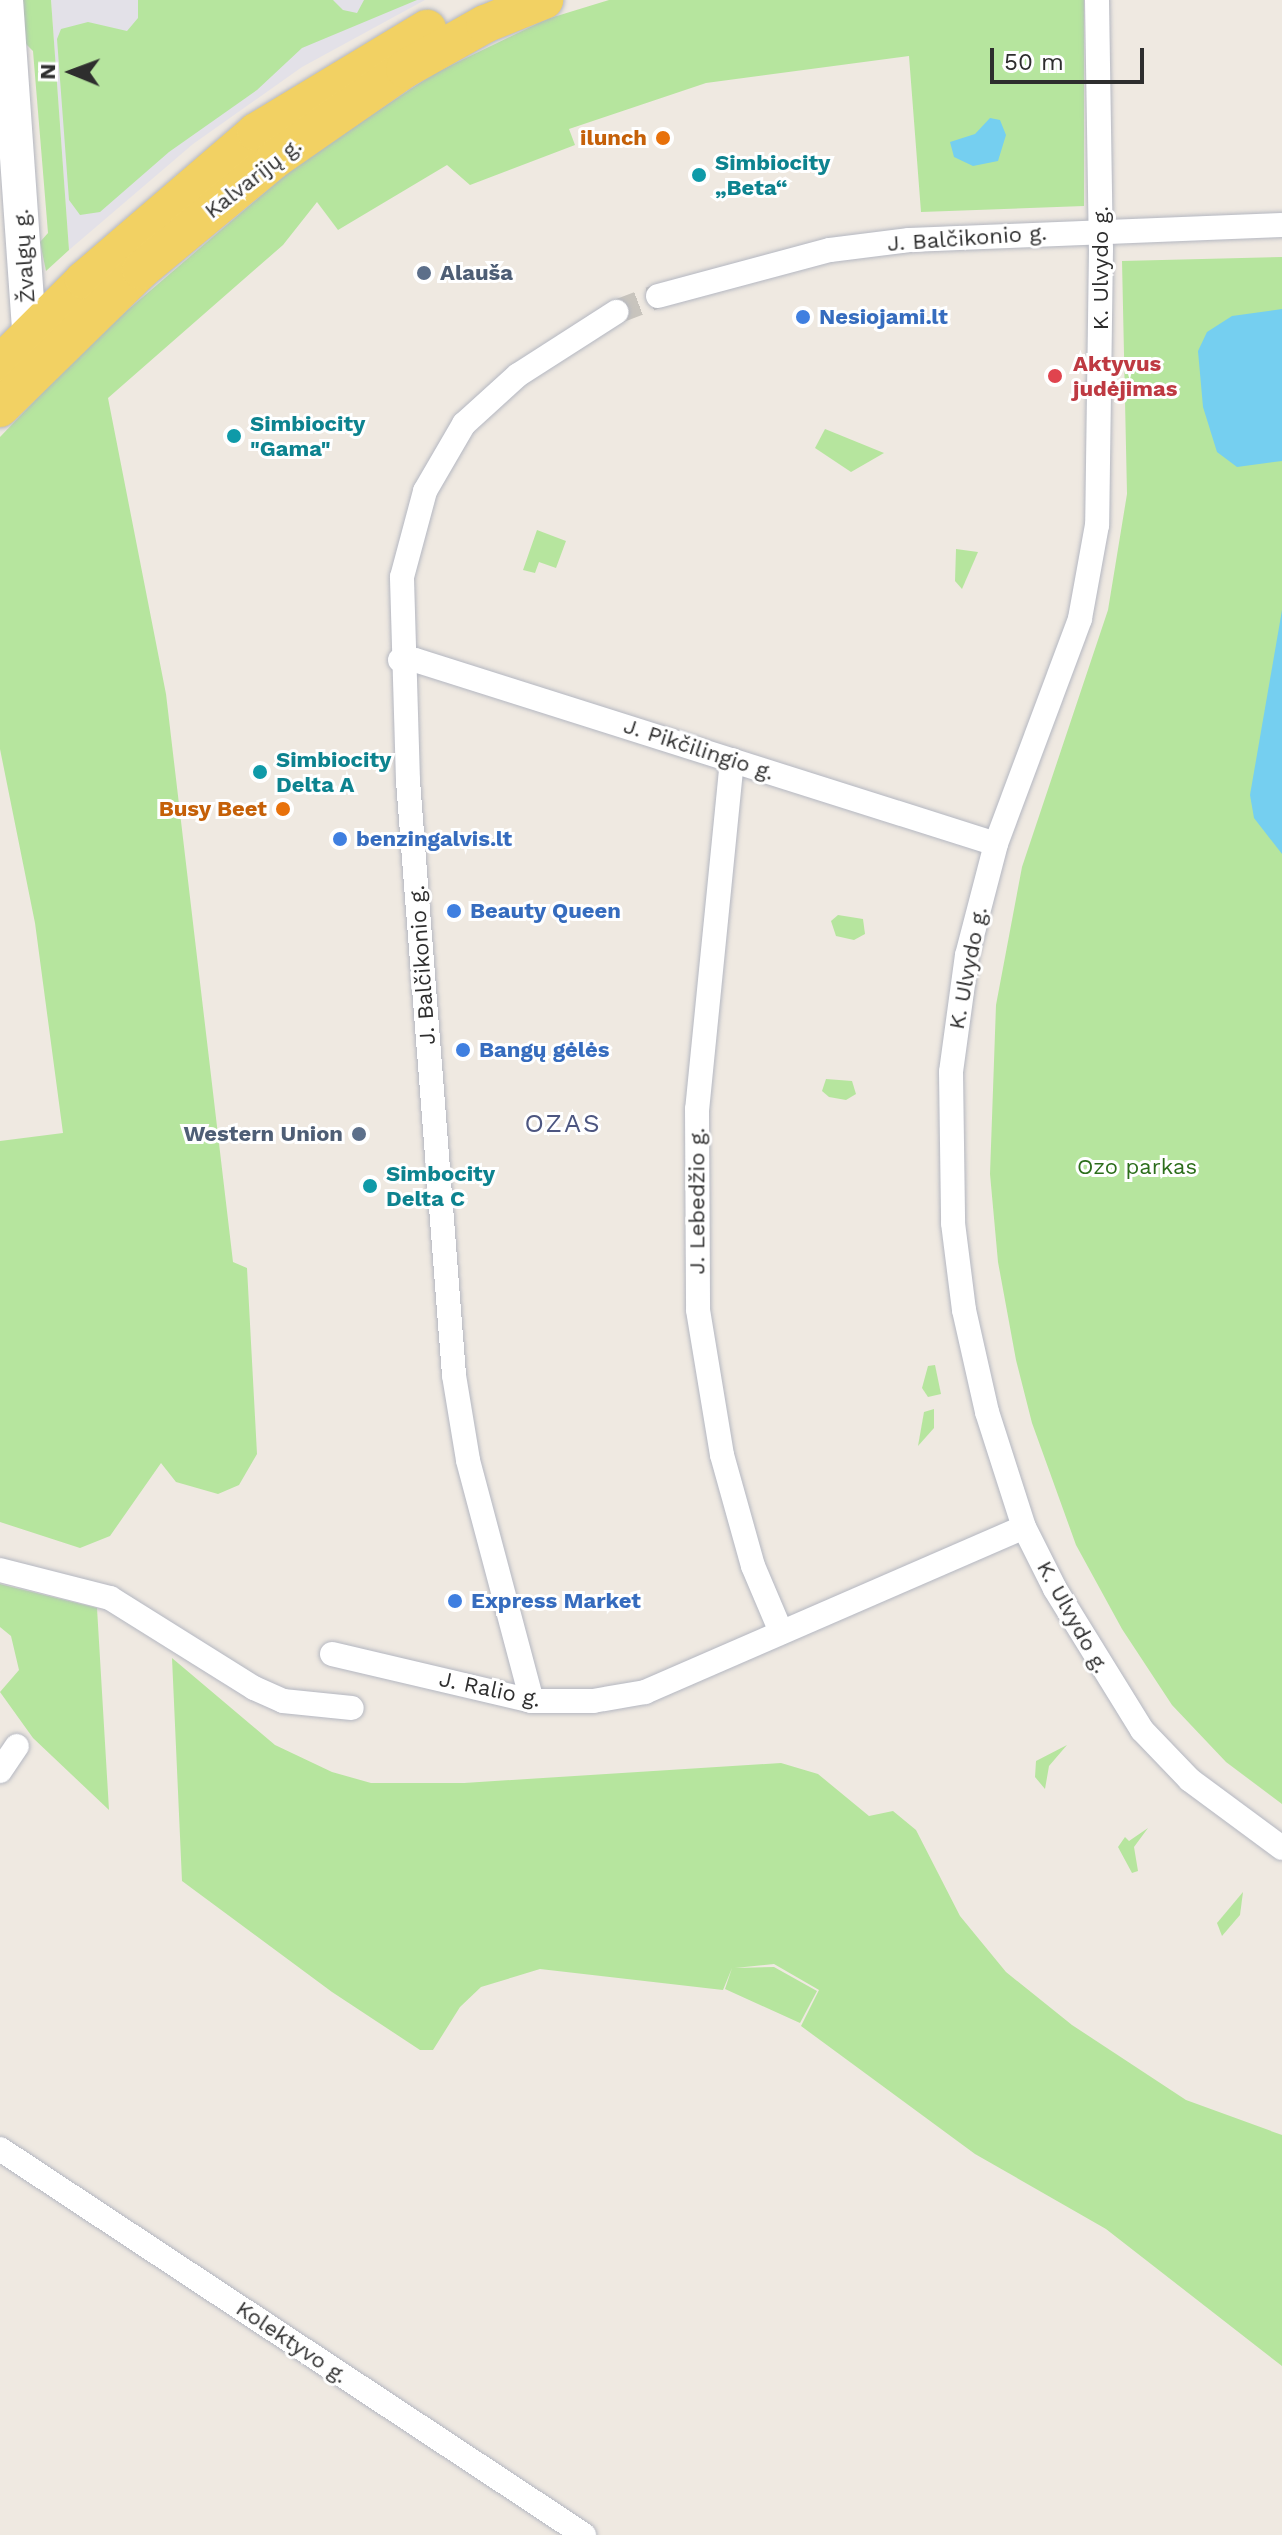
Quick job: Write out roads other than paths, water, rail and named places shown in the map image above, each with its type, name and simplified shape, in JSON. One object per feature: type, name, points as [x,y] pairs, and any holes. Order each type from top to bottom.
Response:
[{"type":"main road","name":"Žvalgų g.","points":[[6,0],[42,345]]},
{"type":"main road","name":"Kalvarijų g.","points":[[0,364],[42,345],[141,270],[266,146],[371,59],[491,0]]},
{"type":"main road","name":"Kalvarijų g.","points":[[266,146],[485,24],[544,0]]},
{"type":"main road","name":"Kalvarijų g.","points":[[0,408],[42,345]]},
{"type":"street","name":"K. Ulvydo g.","points":[[1097,0],[1101,229],[1099,484],[1090,571],[1065,667],[996,844],[959,1009],[949,1163],[964,1310],[987,1412],[1024,1527],[1101,1670],[1142,1730],[1190,1780],[1282,1848]]},
{"type":"street","name":"J. Balčikonio g.","points":[[658,296],[830,250],[1101,229],[1282,225]]},
{"type":"street","name":"J. Balčikonio g.","points":[[532,1701],[468,1460],[454,1375],[400,660],[407,546],[442,455],[464,424],[518,375],[616,312]]},
{"type":"street","name":"J. Pikčilingio g.","points":[[400,660],[415,660],[996,844]]},
{"type":"street","name":"J. Lebedžio g.","points":[[732,760],[697,1109],[698,1310],[722,1455],[753,1566],[781,1632]]},
{"type":"street","name":"J. Ralio g.","points":[[332,1654],[532,1701],[593,1701],[645,1692],[1024,1527]]},
{"type":"street","points":[[0,1570],[110,1598],[254,1688],[283,1701],[352,1708]]},
{"type":"street","points":[[0,1771],[17,1746]]},
{"type":"street","name":"Kolektyvo g.","points":[[0,2149],[584,2535]]},
{"type":"water","points":[[990,118],[1000,120],[1006,135],[998,161],[973,166],[954,157],[950,142],[975,134]]},
{"type":"water","points":[[1282,309],[1282,461],[1237,467],[1217,452],[1203,407],[1198,351],[1207,332],[1232,316]]},
{"type":"water","points":[[1282,610],[1282,854],[1254,818],[1250,795]]},
{"type":"tunnel","points":[[616,312],[658,296]]},
{"type":"place","name":"ilunch","points":[[663,138]]},
{"type":"place","name":"Simbiocity „Beta“","points":[[699,175]]},
{"type":"place","name":"Alauša","points":[[424,273]]},
{"type":"place","name":"Nesiojami.lt","points":[[803,317]]},
{"type":"place","name":"Aktyvus judėjimas","points":[[1055,376]]},
{"type":"place","name":"Simbiocity \"Gama\"","points":[[234,436]]},
{"type":"place","name":"Simbiocity Delta A","points":[[260,772]]},
{"type":"place","name":"Busy Beet","points":[[283,809]]},
{"type":"place","name":"benzingalvis.lt","points":[[340,839]]},
{"type":"place","name":"Beauty Queen","points":[[454,911]]},
{"type":"place","name":"Bangų gėlės","points":[[463,1050]]},
{"type":"place","name":"Western Union","points":[[359,1134]]},
{"type":"place","name":"Simbocity Delta C","points":[[370,1186]]},
{"type":"place","name":"Express Market","points":[[455,1601]]},
{"type":"district","name":"OZAS","points":[[563,1124]]},
{"type":"park label","name":"Ozo parkas","points":[[1137,1167]]}]
